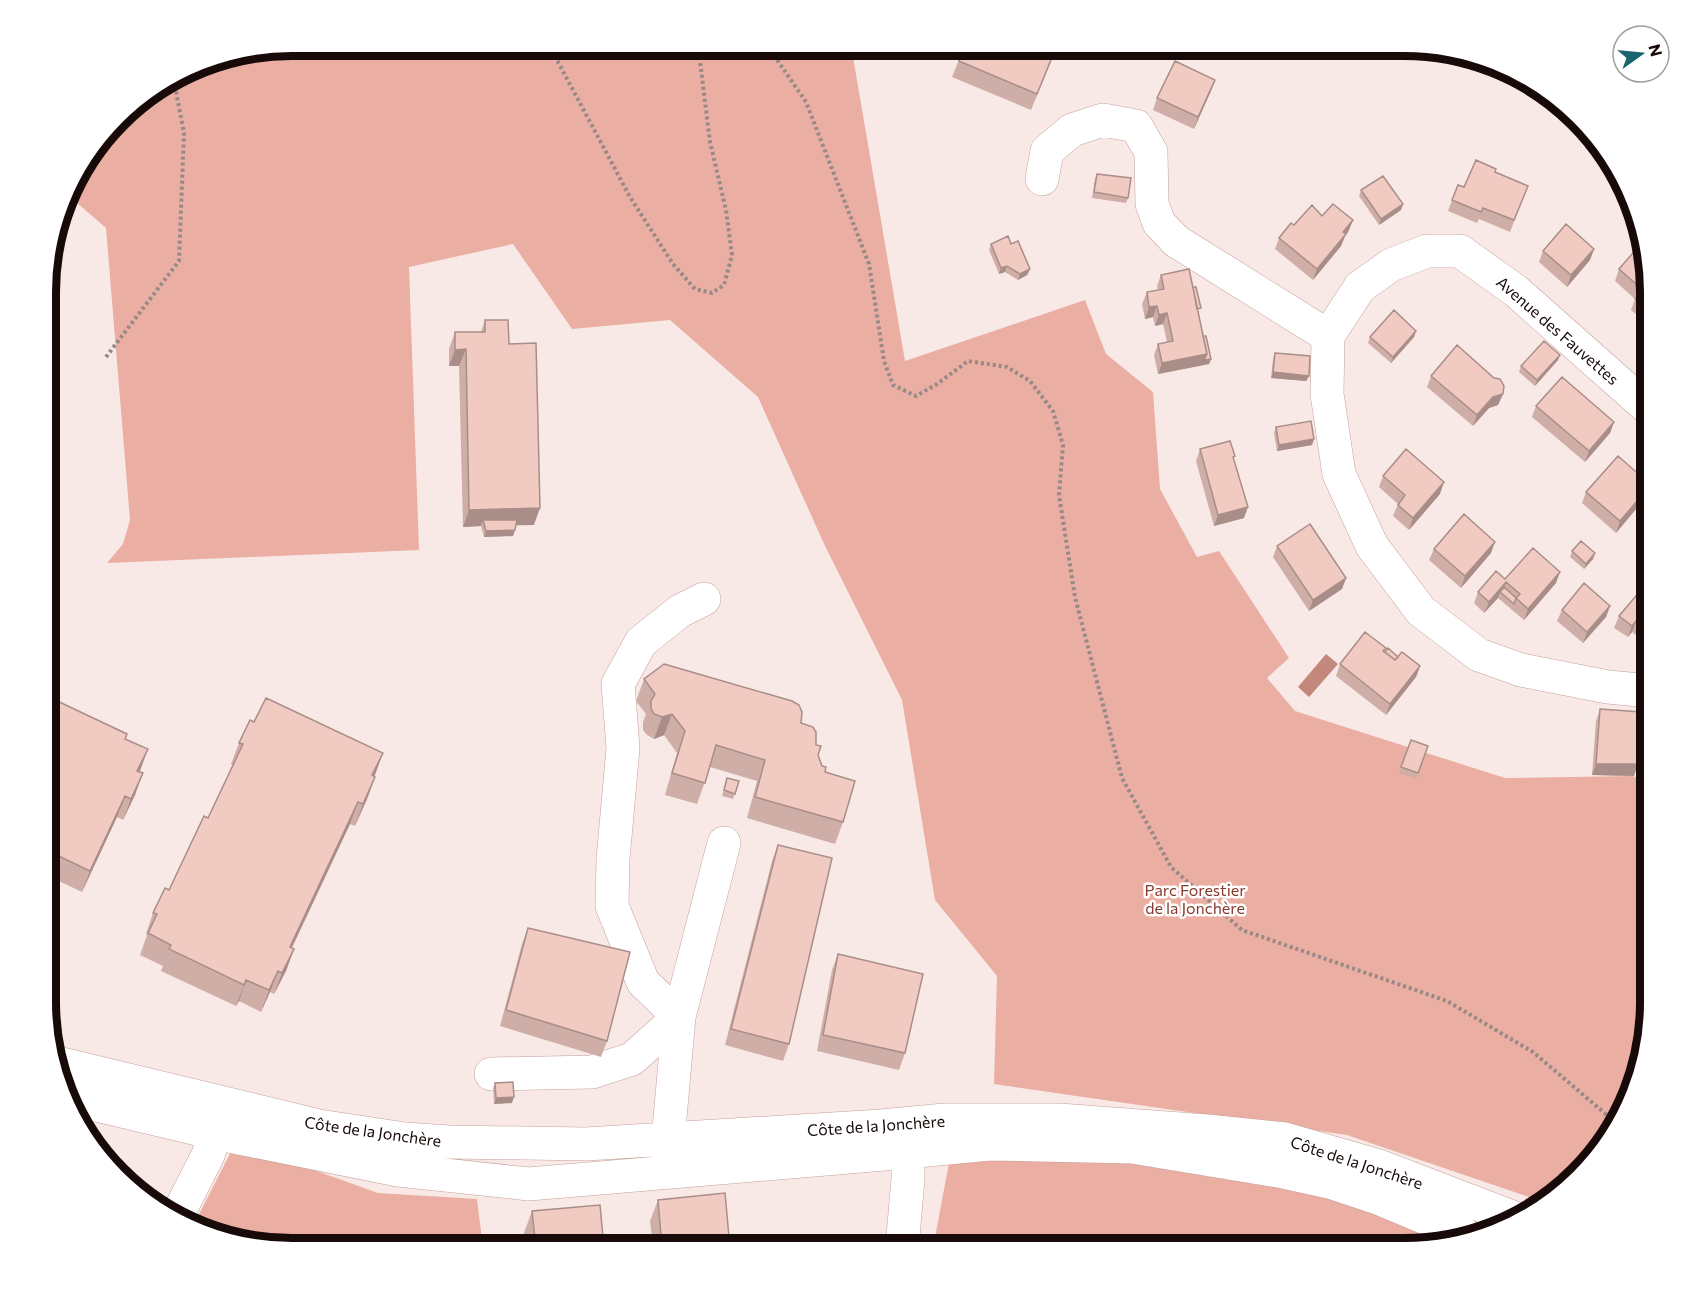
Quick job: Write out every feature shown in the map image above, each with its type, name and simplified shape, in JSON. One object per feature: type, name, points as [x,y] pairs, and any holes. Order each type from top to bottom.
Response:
[{"type":"street","points":[[1041,179],[1047,151],[1072,130],[1103,120],[1136,126],[1151,152],[1152,204],[1159,222],[1176,241],[1328,336],[1327,394],[1339,474],[1372,546],[1421,611],[1479,655],[1521,670],[1608,687],[1640,690]]},
{"type":"street","name":"Avenue des Fauvettes","points":[[1328,336],[1360,287],[1391,265],[1426,251],[1460,251],[1516,291],[1640,401]]},
{"type":"street","points":[[679,1017],[643,982],[612,906],[613,859],[623,748],[618,684],[641,642],[680,611],[704,599]]},
{"type":"street","points":[[669,1171],[669,1138],[679,1017],[724,843]]},
{"type":"street","points":[[491,1074],[592,1072],[632,1059],[679,1017]]},
{"type":"street","name":"Côte de la Jonchère","points":[[65,1065],[219,1118],[398,1170],[529,1184],[669,1171],[908,1138],[945,1120],[1059,1120],[1285,1139],[1376,1165],[1505,1214]]},
{"type":"street","name":"Côte de la Jonchère","points":[[77,1099],[219,1118],[319,1126],[405,1139],[449,1142],[586,1144],[669,1138],[908,1138],[989,1144],[1132,1146],[1333,1182],[1457,1231]]},
{"type":"street","points":[[180,1209],[208,1155],[219,1118]]},
{"type":"street","points":[[903,1238],[908,1138]]},
{"type":"path","points":[[555,56],[630,197],[673,264],[695,289],[711,293],[724,285],[732,255],[726,210],[710,141],[699,56]]},
{"type":"path","points":[[775,56],[806,102],[869,264],[884,361],[893,386],[916,396],[968,361],[1007,367],[1030,381],[1053,411],[1063,445],[1059,495],[1075,597],[1122,778],[1172,867],[1242,930],[1447,1000],[1533,1052],[1609,1117]]},
{"type":"path","points":[[106,357],[179,261],[184,133],[175,86]]},
{"type":"green space","name":"Parc Forestier de la Jonchère","points":[[276,56],[853,56],[905,361],[1085,300],[1106,354],[1153,392],[1160,489],[1197,557],[1219,551],[1289,658],[1267,678],[1295,711],[1505,778],[1632,776],[1640,779],[1639,1017],[1635,1047],[1627,1077],[1608,1119],[1581,1157],[1559,1179],[1533,1198],[1347,1135],[994,1084],[997,976],[935,900],[902,700],[825,546],[758,397],[670,320],[572,329],[513,244],[409,267],[419,550],[107,563],[123,544],[130,520],[106,228],[74,200],[95,161],[114,136],[148,104],[174,87],[201,73],[246,60]]},
{"type":"green space","points":[[236,1142],[378,1193],[477,1199],[482,1238],[276,1237],[246,1233],[197,1218]]},
{"type":"green space","points":[[952,1147],[1332,1154],[1432,1235],[1403,1238],[935,1238]]},
{"type":"shaded area","points":[[1326,654],[1338,664],[1309,697],[1298,687]]},
{"type":"building","points":[[961,56],[1053,56],[1037,94],[959,61]]},
{"type":"building","points":[[1175,61],[1215,80],[1198,117],[1157,98]]},
{"type":"building","points":[[1476,160],[1496,169],[1495,172],[1528,186],[1514,220],[1483,208],[1481,212],[1452,200],[1458,185],[1464,187]]},
{"type":"building","points":[[1097,174],[1131,178],[1128,198],[1094,192]]},
{"type":"building","points":[[1383,176],[1403,204],[1381,219],[1361,190]]},
{"type":"building","points":[[1333,204],[1353,220],[1343,232],[1346,234],[1317,269],[1279,238],[1291,223],[1294,225],[1312,205],[1322,216]]},
{"type":"building","points":[[1566,224],[1594,249],[1571,275],[1543,251]]},
{"type":"building","points":[[1008,236],[1011,244],[1018,241],[1030,269],[1020,274],[1007,266],[1001,268],[991,244]]},
{"type":"building","points":[[1636,250],[1640,287],[1619,269]]},
{"type":"building","points":[[1189,269],[1207,354],[1162,363],[1158,344],[1173,341],[1167,313],[1159,315],[1157,306],[1149,307],[1147,292],[1164,289],[1161,275]]},
{"type":"building","points":[[1193,287],[1196,287],[1201,308],[1197,309]]},
{"type":"building","points":[[1640,293],[1640,303],[1635,299]]},
{"type":"building","points":[[1394,310],[1416,331],[1393,357],[1370,337]]},
{"type":"building","points":[[485,320],[508,320],[509,344],[536,343],[540,508],[469,510],[466,349],[455,350],[455,332],[485,332]]},
{"type":"building","points":[[1203,336],[1206,336],[1211,359],[1204,360],[1207,354]]},
{"type":"building","points":[[1544,341],[1560,355],[1537,380],[1521,366]]},
{"type":"building","points":[[1457,345],[1494,378],[1500,379],[1504,386],[1503,394],[1493,397],[1477,415],[1431,376]]},
{"type":"building","points":[[1275,353],[1310,356],[1309,376],[1273,372]]},
{"type":"building","points":[[1562,377],[1614,422],[1589,451],[1536,406]]},
{"type":"building","points":[[1311,421],[1314,439],[1279,445],[1276,427]]},
{"type":"building","points":[[1230,441],[1248,507],[1218,515],[1200,449]]},
{"type":"building","points":[[1406,449],[1444,482],[1413,518],[1398,505],[1405,495],[1383,476]]},
{"type":"building","points":[[1618,456],[1640,475],[1640,498],[1620,521],[1586,492]]},
{"type":"building","points":[[1464,514],[1495,542],[1465,576],[1434,549]]},
{"type":"building","points":[[483,520],[517,520],[515,530],[486,531]]},
{"type":"building","points":[[1310,524],[1346,578],[1313,600],[1277,546]]},
{"type":"building","points":[[1581,541],[1595,553],[1586,564],[1572,551]]},
{"type":"building","points":[[1533,548],[1560,572],[1528,609],[1516,598],[1520,594],[1506,582],[1489,602],[1478,592],[1496,571],[1505,579]]},
{"type":"building","points":[[1584,583],[1610,606],[1587,632],[1562,610]]},
{"type":"building","points":[[1504,587],[1516,598],[1514,604],[1500,592]]},
{"type":"building","points":[[1640,591],[1640,624],[1636,621],[1632,626],[1619,616]]},
{"type":"building","points":[[1365,632],[1386,648],[1383,651],[1395,660],[1402,652],[1420,666],[1390,704],[1340,664]]},
{"type":"building","points":[[1388,648],[1398,657],[1395,660],[1385,652]]},
{"type":"building","points":[[664,664],[799,705],[802,712],[801,723],[813,727],[816,732],[816,745],[821,746],[818,755],[822,766],[826,767],[825,772],[855,781],[843,822],[755,797],[765,760],[716,745],[705,783],[672,773],[685,731],[672,714],[662,717],[654,714],[651,701],[655,694],[644,679]]},
{"type":"building","points":[[266,698],[383,753],[372,775],[375,777],[363,804],[358,802],[290,947],[294,949],[282,973],[278,971],[269,990],[246,980],[244,985],[169,949],[171,945],[148,933],[157,914],[153,913],[165,888],[169,890],[204,816],[208,818],[243,744],[239,743],[250,720],[254,722]]},
{"type":"building","points":[[56,700],[127,734],[125,739],[148,749],[137,771],[143,773],[131,799],[125,796],[90,871],[56,855]]},
{"type":"building","points":[[1600,709],[1640,712],[1638,764],[1596,764]]},
{"type":"building","points":[[1411,740],[1428,746],[1418,773],[1401,767]]},
{"type":"building","points":[[727,778],[739,781],[735,794],[724,790]]},
{"type":"building","points":[[778,845],[832,858],[789,1044],[731,1029]]},
{"type":"building","points":[[528,928],[630,952],[607,1041],[506,1010]]},
{"type":"building","points":[[838,954],[923,974],[905,1053],[823,1035]]},
{"type":"building","points":[[513,1082],[514,1097],[496,1098],[495,1083]]},
{"type":"building","points":[[725,1193],[729,1238],[661,1238],[658,1200]]},
{"type":"building","points":[[600,1205],[603,1238],[535,1238],[532,1211]]}]
